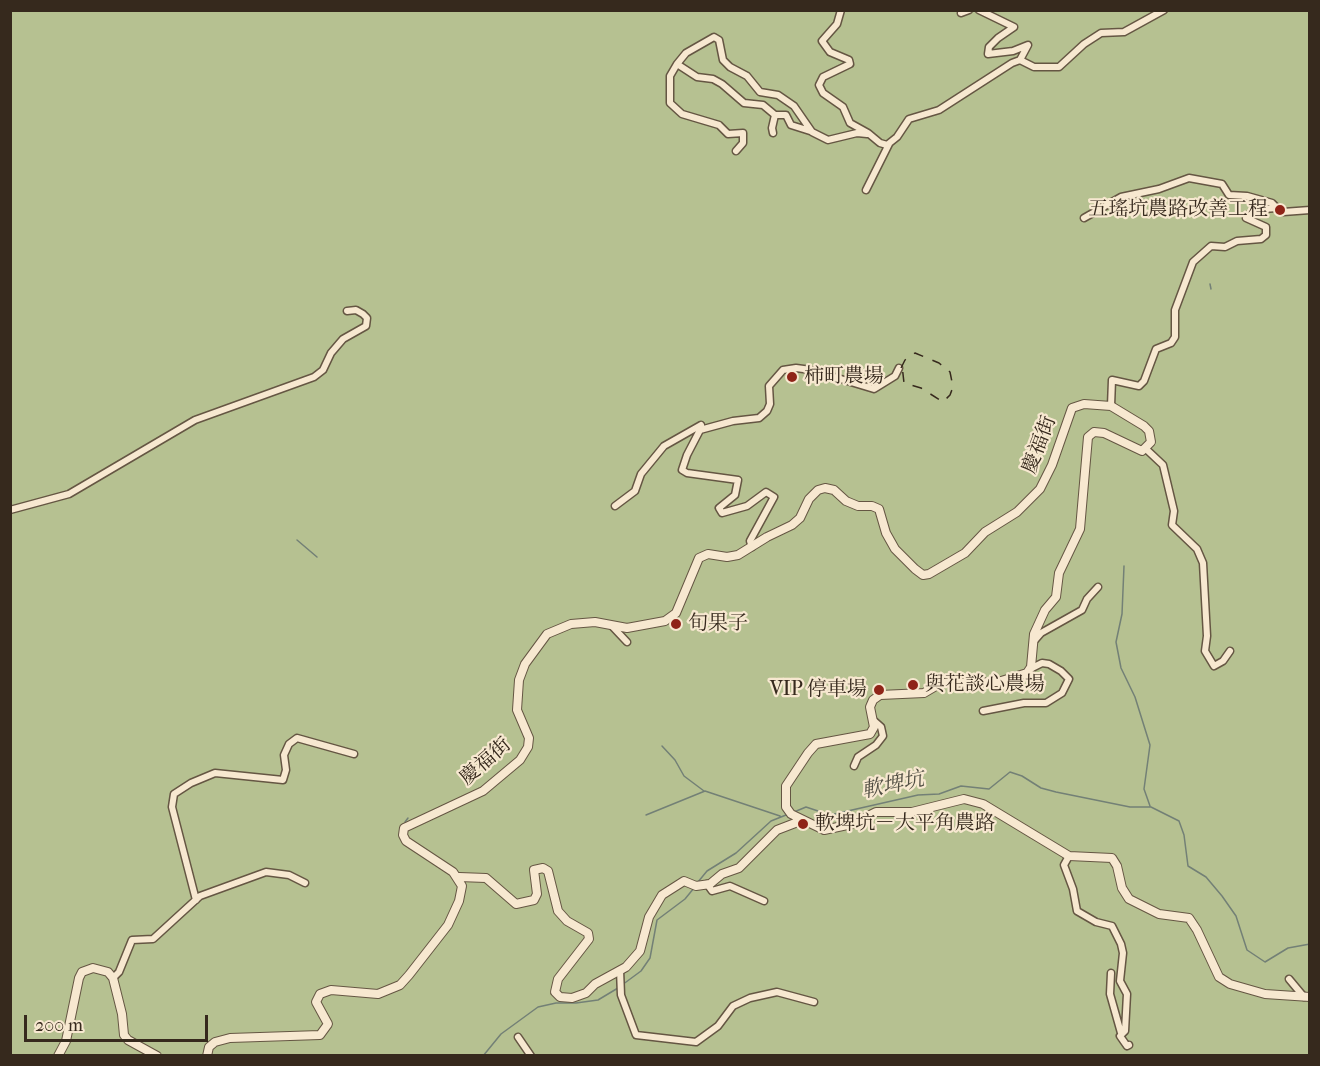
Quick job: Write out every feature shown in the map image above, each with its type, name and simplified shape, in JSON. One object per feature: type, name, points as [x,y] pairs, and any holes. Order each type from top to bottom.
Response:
[{"type":"street","points":[[841,10],[837,24],[822,41],[830,51],[849,60],[850,64],[823,77],[819,85],[823,93],[843,107],[850,123],[880,144],[889,144]]},
{"type":"street","points":[[962,10],[961,13],[969,10]]},
{"type":"street","points":[[866,190],[889,144],[909,119],[939,110],[999,70],[1020,60],[1028,45],[1013,51],[988,54],[989,47],[1014,27],[979,10]]},
{"type":"street","points":[[1020,60],[1034,67],[1059,67],[1084,44],[1101,33],[1124,32],[1164,10]]},
{"type":"street","points":[[736,151],[743,143],[743,133],[728,134],[719,125],[682,114],[673,107],[669,97],[670,76],[676,64],[686,52],[714,37],[718,40],[723,60],[730,67],[747,76],[760,92],[778,95],[794,106],[812,132]]},
{"type":"street","points":[[676,64],[697,77],[713,79],[736,94],[744,103],[763,105],[776,115],[786,115],[791,125],[828,140],[857,133],[868,134]]},
{"type":"street","points":[[773,133],[772,128],[776,115]]},
{"type":"street","points":[[1084,218],[1121,197],[1159,189],[1189,178],[1222,184],[1229,195],[1247,196],[1272,203],[1282,212],[1310,210]]},
{"type":"street","points":[[1030,669],[1033,641],[1038,624],[1056,597],[1059,573],[1080,529],[1088,437],[1095,432],[1104,433],[1137,450],[1146,449],[1151,442],[1149,431],[1111,406],[1112,380],[1139,386],[1144,381],[1156,349],[1171,343],[1175,338],[1175,310],[1193,262],[1211,246],[1225,247],[1247,239],[1261,239],[1266,236],[1266,227],[1246,218],[1263,209],[1277,208]]},
{"type":"street","points":[[10,510],[69,494],[195,420],[314,376],[323,370],[331,353],[343,339],[366,326],[366,318],[363,314],[356,310],[347,311]]},
{"type":"street","points":[[752,548],[750,541],[774,502],[772,493],[766,492],[747,506],[722,513],[719,508],[735,495],[738,480],[687,473],[682,470],[700,430],[710,426],[759,418],[767,411],[770,404],[769,386],[783,370],[796,368],[812,370],[874,389],[895,376],[899,368]]},
{"type":"street","name":"慶福街","points":[[459,877],[406,841],[403,835],[404,828],[483,791],[520,759],[528,747],[529,738],[517,710],[519,680],[525,664],[547,634],[571,624],[595,622],[637,628],[665,621],[676,613],[699,558],[708,554],[727,557],[738,555],[752,548],[766,537],[792,525],[800,518],[809,499],[818,490],[825,488],[834,490],[846,501],[858,506],[872,506],[879,509],[886,533],[895,549],[923,575],[929,574],[965,553],[985,532],[1017,512],[1040,489],[1052,465],[1072,408],[1084,404],[1111,406]]},
{"type":"street","points":[[615,506],[635,491],[641,474],[664,446],[705,423],[710,426]]},
{"type":"street","points":[[1146,449],[1163,465],[1174,510],[1172,525],[1197,549],[1203,563],[1207,636],[1204,651],[1214,666],[1223,661],[1230,651]]},
{"type":"street","points":[[1033,641],[1041,633],[1082,610],[1086,599],[1098,587]]},
{"type":"street","points":[[611,624],[627,642]]},
{"type":"street","points":[[983,711],[1024,703],[1046,703],[1062,693],[1069,679],[1049,664],[1042,663],[1027,673],[998,682],[941,683],[924,693],[880,694],[873,700],[870,707],[874,727],[870,734],[816,744],[808,753],[786,786],[784,794],[789,812],[824,830],[836,829],[876,812],[912,812],[964,799],[983,804],[1069,856],[1112,858],[1118,866],[1122,888],[1129,899],[1159,914],[1189,918],[1219,977],[1230,984],[1265,994],[1307,997]]},
{"type":"street","points":[[854,766],[858,757],[876,745],[883,736],[881,728],[872,720]]},
{"type":"street","points":[[196,900],[172,807],[174,794],[191,783],[215,773],[283,780],[286,770],[284,755],[290,744],[297,738],[354,754]]},
{"type":"street","points":[[207,1056],[209,1047],[215,1042],[230,1038],[320,1035],[328,1024],[316,1002],[320,994],[326,991],[378,994],[400,985],[448,925],[462,892],[459,877],[486,878],[516,904],[534,900],[537,894],[534,870],[543,868],[548,871],[558,910],[567,921],[588,933],[589,939],[558,979],[555,992],[560,997],[572,998],[586,993],[595,984],[621,974],[640,951],[649,917],[662,896],[684,882],[696,886],[708,884],[722,874],[739,868],[777,830],[804,820]]},
{"type":"street","points":[[1069,856],[1064,865],[1073,889],[1077,911],[1096,922],[1112,926],[1121,944],[1123,953],[1120,981],[1127,994],[1125,1032],[1121,1033]]},
{"type":"street","points":[[113,978],[119,972],[132,940],[153,939],[196,900],[222,887],[266,872],[289,874],[305,884]]},
{"type":"street","points":[[708,884],[712,891],[730,886],[764,901]]},
{"type":"street","points":[[58,1056],[66,1041],[82,972],[93,968],[108,972],[113,978],[124,1035],[128,1040],[157,1056]]},
{"type":"street","points":[[1111,973],[1110,994],[1120,1036],[1129,1045]]},
{"type":"street","points":[[621,974],[621,995],[636,1035],[696,1042],[718,1026],[733,1006],[750,998],[777,992],[814,1002]]},
{"type":"street","points":[[1289,979],[1307,997]]},
{"type":"street","points":[[518,1036],[531,1056]]},
{"type":"green space","points":[[10,11],[1309,11],[1309,1055],[11,1055]]},
{"type":"waterway","points":[[1210,284],[1211,289]]},
{"type":"waterway","points":[[297,540],[317,557]]},
{"type":"waterway","points":[[1124,566],[1122,614],[1116,642],[1121,668],[1135,697],[1150,745],[1144,789],[1150,806]]},
{"type":"waterway","points":[[662,746],[675,760],[684,776],[704,791]]},
{"type":"waterway","name":"軟埤坑","points":[[794,812],[806,807],[830,815],[918,795],[939,794],[961,786],[989,789],[1010,772],[1022,776],[1041,788],[1056,792],[1130,807],[1151,807],[1179,821],[1184,835],[1188,866],[1206,877],[1222,896],[1236,916],[1247,950],[1265,962],[1288,948],[1310,944]]},
{"type":"waterway","points":[[646,815],[705,791],[780,816]]},
{"type":"waterway","name":"軟埤坑","points":[[698,882],[707,871],[736,853],[771,821],[786,815]]},
{"type":"waterway","points":[[405,822],[408,818]]},
{"type":"waterway","name":"軟埤坑","points":[[622,985],[641,971],[650,958],[657,920],[685,899],[694,888]]},
{"type":"waterway","name":"軟埤坑","points":[[483,1056],[501,1034],[538,1007],[556,1003],[598,1000],[618,988]]},
{"type":"railway","points":[[901,368],[905,360],[915,353],[939,363],[950,372],[953,387],[950,395],[943,402],[921,388],[904,383],[902,365]]},
{"type":"place","name":"五瑤坑農路改善工程","points":[[1280,210]]},
{"type":"place","name":"柿町農場","points":[[792,377]]},
{"type":"place","name":"旬果子","points":[[676,624]]},
{"type":"place","name":"與花談心農場","points":[[913,685]]},
{"type":"place","name":"VIP 停車場","points":[[879,690]]},
{"type":"place","name":"軟埤坑－大平角農路","points":[[803,824]]}]
